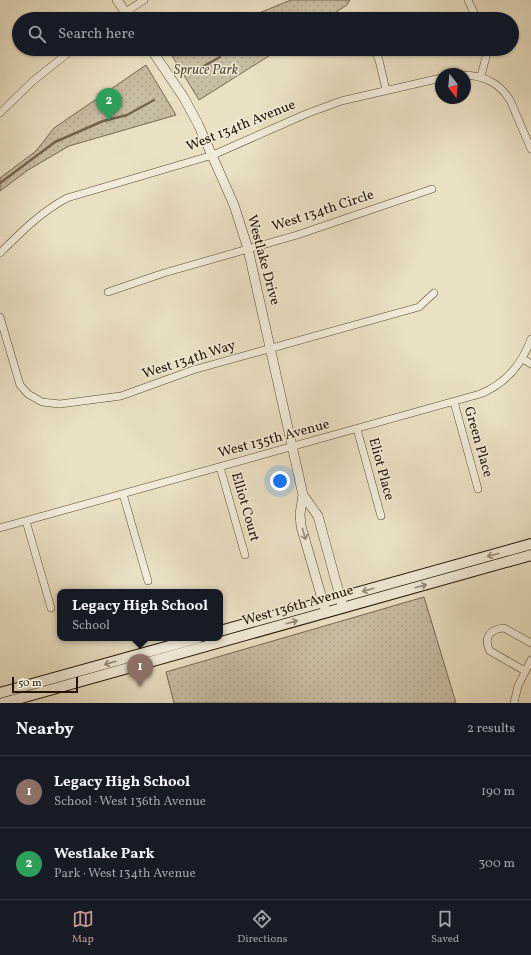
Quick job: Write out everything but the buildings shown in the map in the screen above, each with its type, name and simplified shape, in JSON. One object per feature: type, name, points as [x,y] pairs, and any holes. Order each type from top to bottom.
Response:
[{"type":"main road","name":"West 136th Avenue","points":[[342,603],[531,544]]},
{"type":"main road","name":"West 136th Avenue","points":[[223,630],[342,603],[531,555]]},
{"type":"main road","name":"West 136th Avenue","points":[[223,637],[325,607]]},
{"type":"main road","points":[[0,693],[187,641]]},
{"type":"main road","name":"West 136th Avenue","points":[[3,703],[211,641]]},
{"type":"street","points":[[117,0],[126,12]]},
{"type":"street","points":[[131,12],[144,0]]},
{"type":"street","points":[[468,0],[474,12]]},
{"type":"street","points":[[0,113],[33,81],[64,56]]},
{"type":"street","name":"Westlake Drive","points":[[156,56],[184,98],[213,155],[234,205],[248,249],[303,495],[300,518],[325,607]]},
{"type":"street","points":[[377,56],[386,90]]},
{"type":"street","points":[[480,76],[486,56]]},
{"type":"street","points":[[471,75],[486,78],[500,88],[510,100],[531,149]]},
{"type":"street","name":"West 134th Avenue","points":[[0,253],[45,211],[67,198],[213,155],[320,108],[386,90],[435,79]]},
{"type":"street","name":"West 134th Circle","points":[[108,292],[164,273],[298,235],[432,189]]},
{"type":"street","name":"West 134th Way","points":[[0,317],[20,385],[28,394],[42,402],[60,404],[121,396],[193,370],[419,307],[434,293]]},
{"type":"street","name":"West 135th Avenue","points":[[0,528],[454,402],[492,388],[501,382],[523,359],[531,339]]},
{"type":"street","points":[[523,359],[531,364]]},
{"type":"street","name":"Green Place","points":[[454,402],[478,489]]},
{"type":"street","name":"Eliot Place","points":[[357,429],[381,516]]},
{"type":"street","name":"Elliot Court","points":[[220,467],[245,555]]},
{"type":"street","points":[[123,494],[148,581]]},
{"type":"street","name":"Westlake Drive","points":[[303,495],[318,516],[342,603]]},
{"type":"street","points":[[26,521],[50,608]]},
{"type":"street","points":[[525,671],[490,651],[487,642],[488,636],[494,630],[504,628],[531,643]]},
{"type":"street","points":[[514,703],[518,686],[531,660]]},
{"type":"green space","points":[[291,0],[350,0],[347,5],[336,12],[261,12]]},
{"type":"green space","name":"Spruce Park","points":[[172,56],[269,56],[199,100]]},
{"type":"green space","points":[[146,65],[176,115],[69,146],[28,170],[0,191],[0,178],[36,151],[54,128]]},
{"type":"green space","points":[[424,597],[456,703],[174,703],[166,672]]},
{"type":"waterway","points":[[193,72],[220,57]]},
{"type":"waterway","points":[[0,183],[55,142],[103,121],[127,115],[154,100]]},
{"type":"place","name":"Westlake Park","points":[[109,121]]},
{"type":"place","name":"Legacy High School","points":[[140,687]]}]
